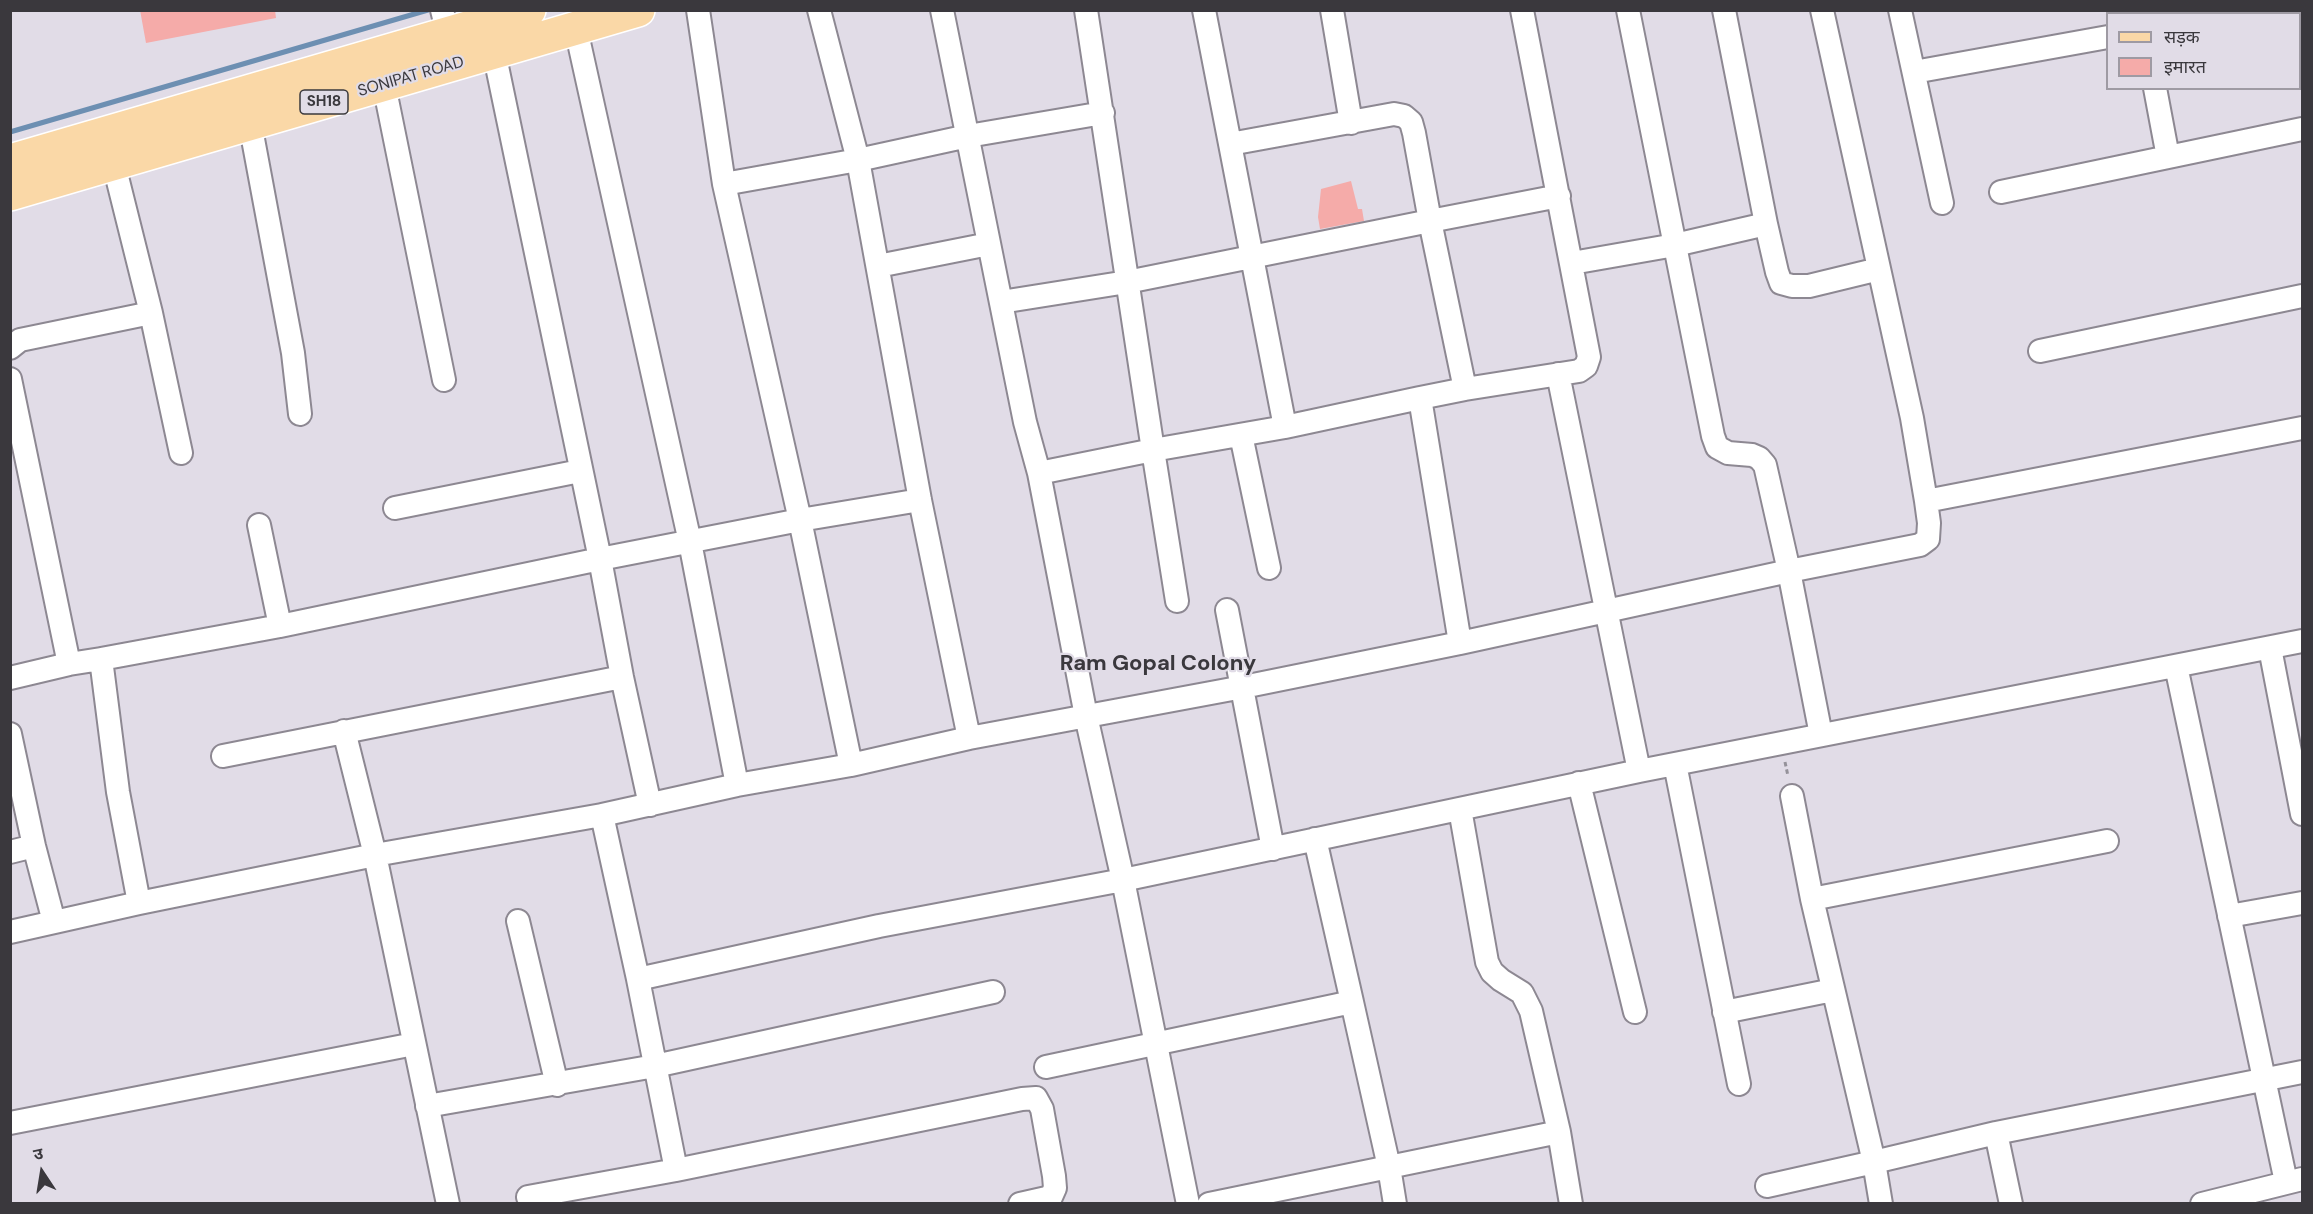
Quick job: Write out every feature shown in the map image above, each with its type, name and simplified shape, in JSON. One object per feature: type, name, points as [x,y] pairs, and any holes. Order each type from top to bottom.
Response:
[{"type":"main road","name":"SONIPAT ROAD","points":[[10,161],[448,36],[529,10]]},
{"type":"main road","name":"SONIPAT ROAD","points":[[448,36],[494,52],[638,10]]},
{"type":"main road","name":"SONIPAT ROAD","points":[[10,194],[384,85],[448,36]]},
{"type":"street","points":[[698,10],[724,184],[800,520],[851,765]]},
{"type":"street","points":[[819,10],[858,160],[920,500],[969,738]]},
{"type":"street","points":[[942,10],[1025,422],[1039,472],[1086,716],[1123,880],[1188,1203]]},
{"type":"street","points":[[1086,10],[1177,601]]},
{"type":"street","points":[[1204,10],[1285,427]]},
{"type":"street","points":[[1332,10],[1351,123]]},
{"type":"street","points":[[1039,472],[1285,427],[1465,389],[1579,370],[1586,366],[1589,357],[1522,10]]},
{"type":"street","points":[[1628,10],[1717,447],[1728,453],[1752,455],[1759,458],[1765,465],[1789,571],[1821,735]]},
{"type":"street","points":[[1724,10],[1766,224],[1781,283],[1792,286],[1809,286],[1879,269]]},
{"type":"street","points":[[10,932],[138,903],[375,855],[602,815],[737,785],[851,765],[969,738],[1460,644],[1789,571],[1920,545],[1928,539],[1929,523],[1912,418],[1822,10]]},
{"type":"street","points":[[1900,10],[1942,203]]},
{"type":"street","points":[[576,29],[690,542],[737,785]]},
{"type":"street","points":[[1914,72],[2106,37]]},
{"type":"street","points":[[494,52],[650,805]]},
{"type":"street","points":[[384,85],[444,380]]},
{"type":"street","points":[[2155,90],[2168,157]]},
{"type":"street","points":[[724,184],[858,160],[968,136],[1103,113]]},
{"type":"street","points":[[1230,144],[1394,114],[1404,116],[1411,122],[1465,389]]},
{"type":"street","points":[[250,123],[293,353],[300,414]]},
{"type":"street","points":[[2001,192],[2302,129]]},
{"type":"street","points":[[114,165],[151,313],[181,453]]},
{"type":"street","points":[[1001,303],[1127,282],[1559,196]]},
{"type":"street","points":[[1572,263],[1675,245],[1766,224]]},
{"type":"street","points":[[878,266],[989,244]]},
{"type":"street","points":[[2040,351],[2302,296]]},
{"type":"street","points":[[10,348],[20,340],[151,313]]},
{"type":"street","points":[[1558,374],[1639,771]]},
{"type":"street","points":[[10,379],[69,664]]},
{"type":"street","points":[[1420,398],[1460,644]]},
{"type":"street","points":[[1926,501],[2302,428]]},
{"type":"street","points":[[1241,435],[1269,568]]},
{"type":"street","points":[[395,508],[580,471]]},
{"type":"street","points":[[10,678],[69,664],[280,626],[600,559],[800,520],[920,500]]},
{"type":"street","points":[[260,525],[280,626]]},
{"type":"street","points":[[1227,610],[1273,849]]},
{"type":"street","points":[[638,979],[879,926],[1123,880],[1579,783],[2302,641]]},
{"type":"street","points":[[2270,648],[2295,735],[2302,814]]},
{"type":"street","points":[[101,659],[118,792],[138,903]]},
{"type":"street","points":[[2176,666],[2265,1078],[2294,1181],[2202,1203]]},
{"type":"street","points":[[223,756],[622,677]]},
{"type":"street","points":[[344,731],[375,855],[448,1203]]},
{"type":"street","points":[[10,734],[34,846],[54,922]]},
{"type":"street","points":[[1675,764],[1738,1084]]},
{"type":"street","points":[[1579,783],[1635,1012]]},
{"type":"street","points":[[1792,796],[1812,899],[1874,1162],[1881,1203]]},
{"type":"street","points":[[1460,809],[1487,962],[1492,972],[1501,980],[1522,993],[1531,1011],[1559,1132],[1571,1203]]},
{"type":"street","points":[[602,815],[676,1170]]},
{"type":"street","points":[[1315,839],[1389,1167],[1395,1203]]},
{"type":"street","points":[[1812,899],[2107,841]]},
{"type":"street","points":[[10,852],[34,846]]},
{"type":"street","points":[[2229,916],[2302,903]]},
{"type":"street","points":[[518,921],[556,1085]]},
{"type":"street","points":[[1724,1011],[1833,990]]},
{"type":"street","points":[[427,1106],[655,1066],[993,992]]},
{"type":"street","points":[[1046,1067],[1352,1002]]},
{"type":"street","points":[[10,1123],[414,1044]]},
{"type":"street","points":[[1767,1186],[1996,1133],[2302,1072]]},
{"type":"street","points":[[528,1197],[676,1170],[1036,1098],[1042,1109],[1055,1188],[1053,1200],[1020,1203]]},
{"type":"street","points":[[1209,1203],[1559,1132]]},
{"type":"street","points":[[1996,1133],[2011,1203]]},
{"type":"path","points":[[1781,743],[1792,796]]},
{"type":"building","points":[[140,10],[275,10],[276,18],[146,43]]},
{"type":"building","points":[[1351,181],[1358,209],[1362,209],[1364,221],[1320,229],[1318,217],[1321,189]]},
{"type":"waterway","points":[[10,132],[428,10]]},
{"type":"district","name":"Ram Gopal Colony","points":[[1158,664]]}]
